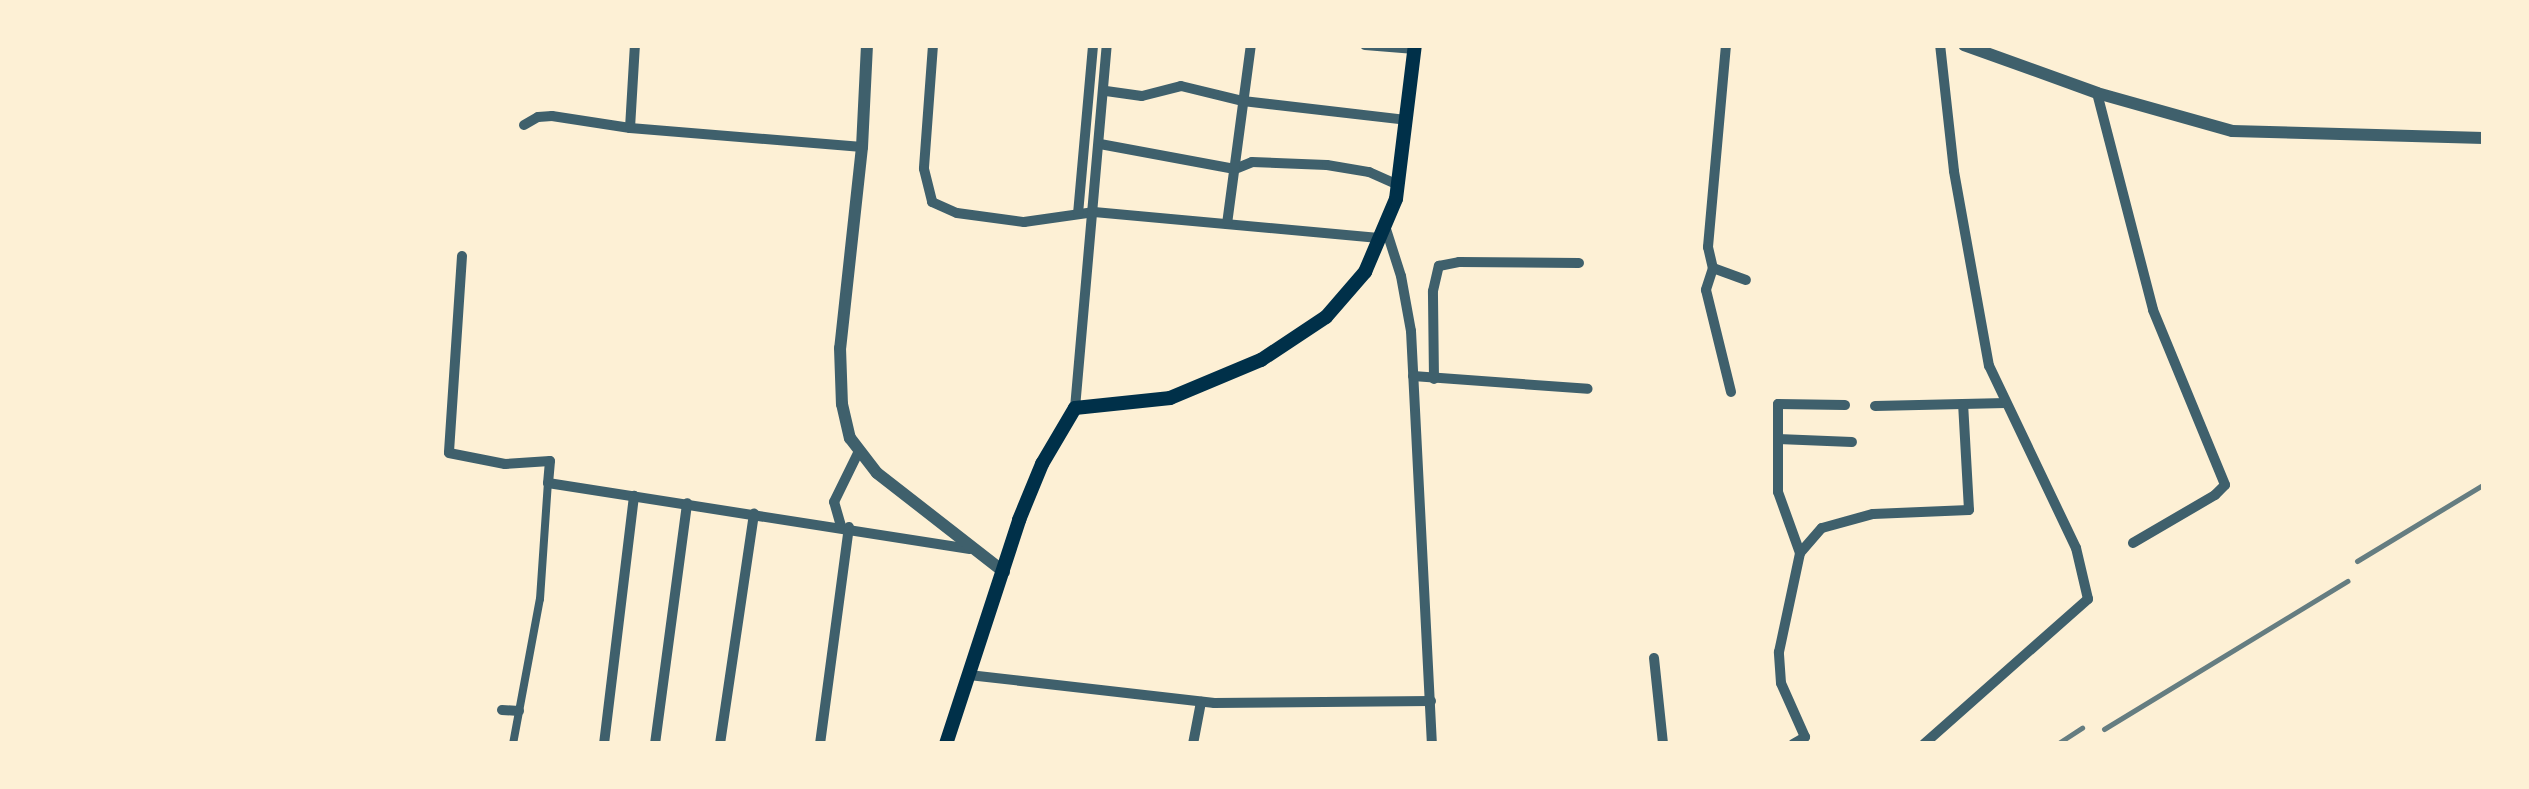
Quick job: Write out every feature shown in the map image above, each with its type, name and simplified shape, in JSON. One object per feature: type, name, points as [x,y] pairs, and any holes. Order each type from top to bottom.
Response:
[{"type":"main road","points":[[946,744],[1042,464],[1075,408],[1170,398],[1262,360],[1326,316],[1365,272],[1398,185],[1415,47]]},
{"type":"street","points":[[630,128],[635,45]]},
{"type":"street","points":[[867,45],[862,147],[840,348],[842,404],[858,453],[877,474],[1004,572]]},
{"type":"street","points":[[933,45],[924,169],[932,202],[958,213],[1024,222],[1094,212],[1382,232],[1401,276],[1413,376],[1432,744]]},
{"type":"street","points":[[1078,214],[1092,45]]},
{"type":"street","points":[[1075,408],[1106,91],[1107,45]]},
{"type":"street","points":[[1227,224],[1251,45]]},
{"type":"street","points":[[1365,45],[1415,47]]},
{"type":"street","points":[[1726,45],[1711,194],[1708,247],[1713,268],[1706,290],[1731,392]]},
{"type":"street","points":[[1924,744],[2088,599],[2076,548],[1989,366],[1954,171],[1940,45]]},
{"type":"street","points":[[1964,45],[2097,93],[2232,130],[2484,138]]},
{"type":"street","points":[[1106,91],[1142,96],[1181,86],[1242,100],[1406,120]]},
{"type":"street","points":[[2097,93],[2152,310],[2225,485],[2215,495],[2133,543]]},
{"type":"street","points":[[524,124],[538,116],[552,116],[630,128],[862,147]]},
{"type":"street","points":[[1100,144],[1235,170],[1252,162],[1327,165],[1369,172],[1398,185]]},
{"type":"street","points":[[462,256],[449,453],[505,464],[550,461],[540,599],[513,744]]},
{"type":"street","points":[[1434,379],[1432,291],[1439,266],[1579,262]]},
{"type":"street","points":[[1713,268],[1746,280]]},
{"type":"street","points":[[1413,376],[1588,390]]},
{"type":"street","points":[[1876,406],[2006,403]]},
{"type":"street","points":[[1800,552],[1778,492],[1778,404],[1845,405]]},
{"type":"street","points":[[1793,744],[1805,737],[1781,682],[1779,652],[1800,552],[1822,528],[1872,514],[1969,510],[1964,404]]},
{"type":"street","points":[[1778,440],[1852,442]]},
{"type":"street","points":[[820,744],[845,527],[834,502],[858,453]]},
{"type":"street","points":[[548,483],[970,548]]},
{"type":"street","points":[[604,744],[634,496]]},
{"type":"street","points":[[654,744],[687,504]]},
{"type":"street","points":[[720,744],[754,513]]},
{"type":"street","points":[[1654,658],[1662,744]]},
{"type":"street","points":[[969,675],[1201,702],[1431,701]]},
{"type":"street","points":[[1193,744],[1201,702]]},
{"type":"street","points":[[502,710],[519,711]]},
{"type":"railway","points":[[2357,561],[2484,484]]},
{"type":"railway","points":[[2104,729],[2347,581]]},
{"type":"railway","points":[[2057,744],[2082,728]]}]
